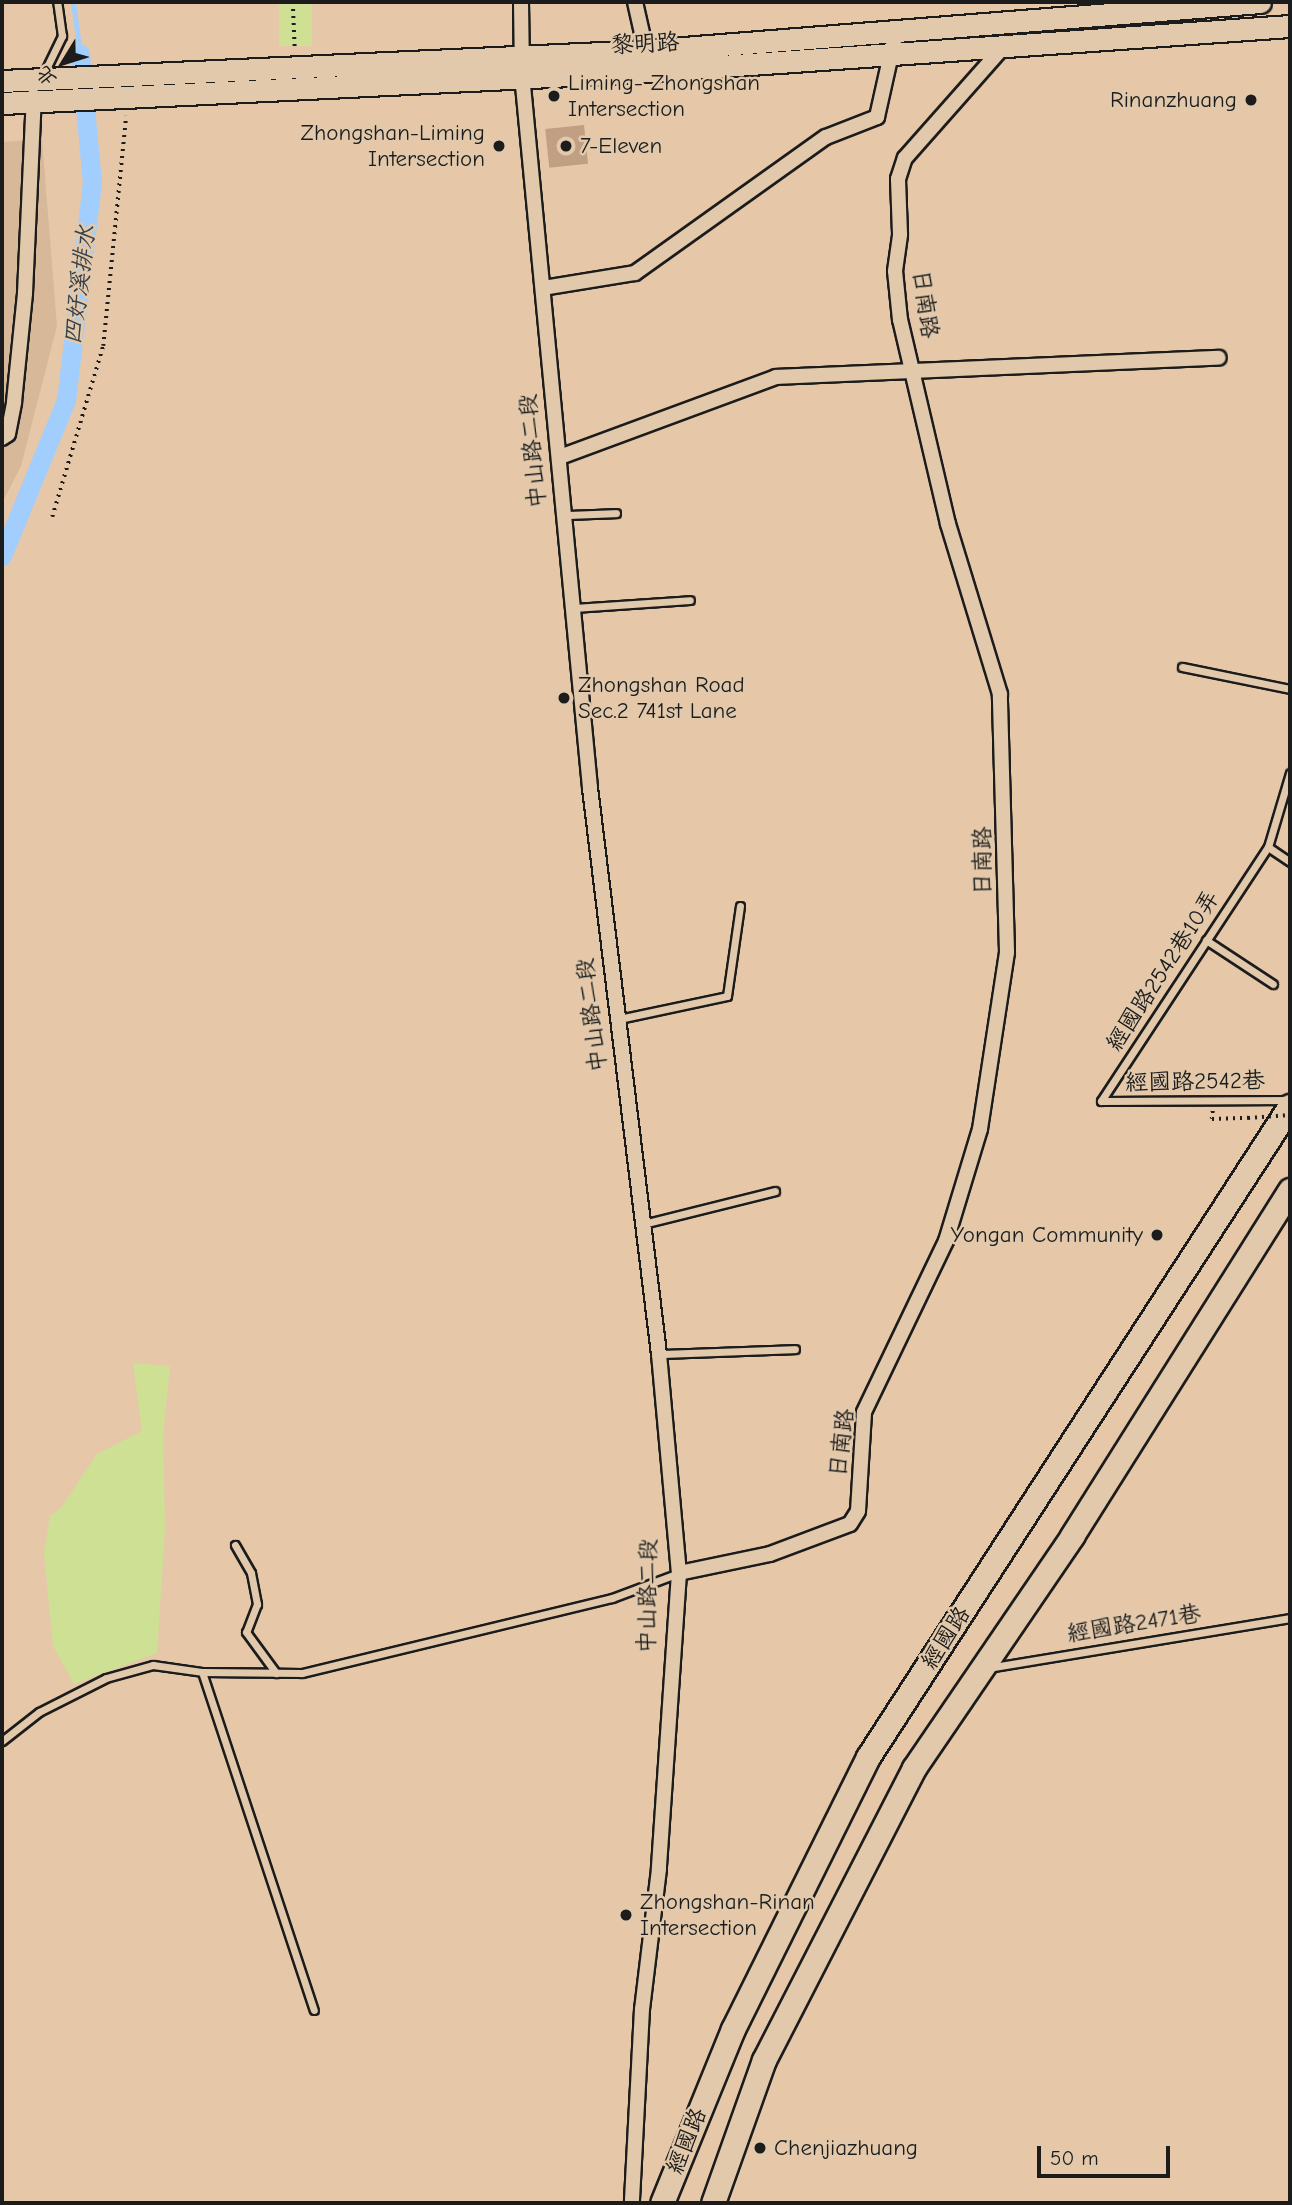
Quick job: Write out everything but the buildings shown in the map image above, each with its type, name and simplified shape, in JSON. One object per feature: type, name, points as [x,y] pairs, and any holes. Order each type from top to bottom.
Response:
[{"type":"main road","name":"經國路","points":[[662,2203],[733,2029],[868,1757],[1290,1106]]},
{"type":"main road","name":"經國路","points":[[713,2203],[764,2060],[914,1768],[984,1669],[1290,1190]]},
{"type":"street","name":"中山路二段","points":[[520,2],[523,65],[574,608],[659,1354],[679,1573],[659,1869],[642,2009],[632,2203]]},
{"type":"street","points":[[635,2],[646,51]]},
{"type":"street","points":[[1005,46],[1016,20],[1030,2]]},
{"type":"street","name":"黎明路","points":[[2,103],[124,97],[523,65],[646,51],[1260,2]]},
{"type":"street","name":"黎明路","points":[[2,81],[296,66],[523,65],[894,55],[1290,26]]},
{"type":"street","points":[[543,288],[635,273],[826,137],[877,117],[894,55],[896,33]]},
{"type":"street","name":"日南路","points":[[679,1573],[770,1554],[850,1524],[858,1511],[864,1412],[946,1241],[980,1129],[1007,952],[1001,706],[948,524],[915,373],[900,320],[895,271],[900,234],[898,179],[905,158],[1005,46]]},
{"type":"street","points":[[2,438],[8,434],[15,402],[43,78]]},
{"type":"street","points":[[560,457],[776,377],[1219,358]]},
{"type":"lane","points":[[43,78],[62,36],[57,2]]},
{"type":"lane","points":[[565,515],[617,513]]},
{"type":"lane","points":[[574,608],[690,600]]},
{"type":"lane","points":[[1182,667],[1290,689]]},
{"type":"lane","name":"經國路2542巷10弄","points":[[1101,1101],[1268,847],[1290,774]]},
{"type":"lane","points":[[1268,847],[1290,862]]},
{"type":"lane","points":[[619,1019],[727,996],[740,906]]},
{"type":"lane","points":[[1206,940],[1272,984]]},
{"type":"lane","name":"經國路2542巷","points":[[1101,1101],[1290,1100]]},
{"type":"lane","points":[[643,1224],[775,1191]]},
{"type":"lane","points":[[659,1354],[795,1349]]},
{"type":"lane","points":[[234,1545],[251,1573],[257,1604],[246,1632],[276,1673]]},
{"type":"lane","points":[[2,1741],[39,1712],[106,1678],[153,1665],[202,1672],[302,1673],[612,1598],[679,1573]]},
{"type":"lane","name":"經國路2471巷","points":[[984,1669],[1290,1618]]},
{"type":"lane","points":[[202,1672],[314,2010]]},
{"type":"path","points":[[293,2],[296,66]]},
{"type":"path","points":[[52,517],[103,346],[124,97]]},
{"type":"path","points":[[1212,1119],[1290,1115]]},
{"type":"shaded area","points":[[42,139],[57,326],[21,466],[2,503],[2,142]]},
{"type":"green space","points":[[279,2],[312,2],[312,46],[279,46]]},
{"type":"green space","points":[[133,1363],[170,1366],[163,1435],[165,1528],[157,1653],[74,1684],[53,1646],[44,1552],[50,1516],[61,1508],[97,1454],[142,1431]]},
{"type":"waterway","name":"四好溪排水","points":[[73,2],[80,54]]},
{"type":"waterway","name":"四好溪排水","points":[[2,556],[66,400],[92,183],[80,54]]},
{"type":"place","name":"Liming- Zhongshan Intersection","points":[[554,96]]},
{"type":"place","name":"Rinanzhuang","points":[[1251,100]]},
{"type":"place","name":"Zhongshan-Liming Intersection","points":[[499,146]]},
{"type":"place","name":"7-Eleven","points":[[566,146]]},
{"type":"place","name":"Zhongshan Road Sec.2 741st Lane","points":[[564,698]]},
{"type":"place","name":"Yongan Community","points":[[1157,1235]]},
{"type":"place","name":"Zhongshan-Rinan Intersection","points":[[626,1915]]},
{"type":"place","name":"Chenjiazhuang","points":[[760,2148]]}]
